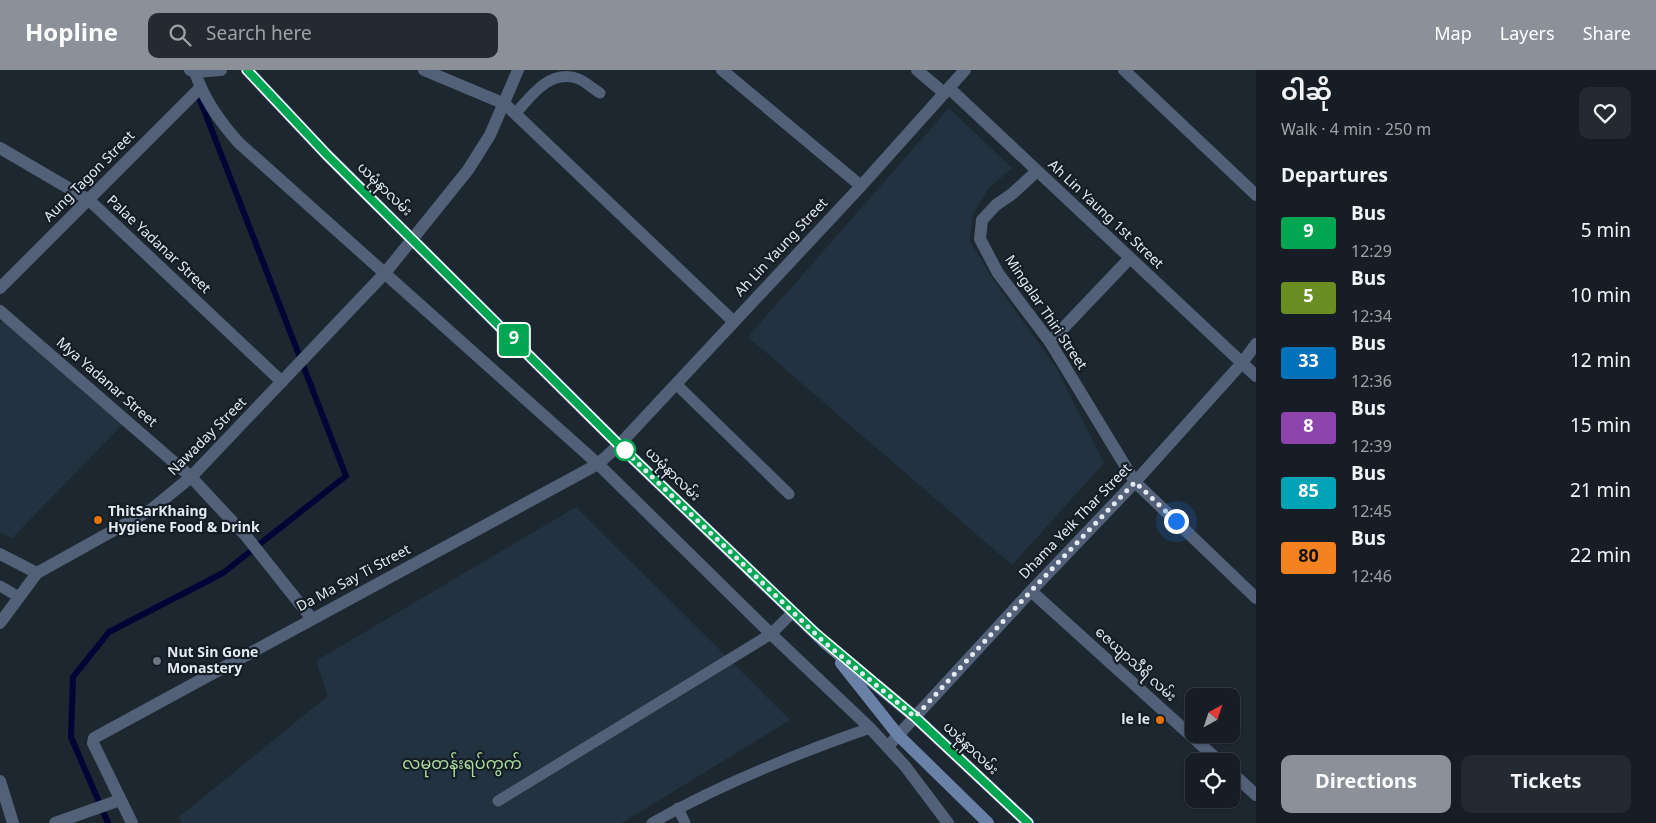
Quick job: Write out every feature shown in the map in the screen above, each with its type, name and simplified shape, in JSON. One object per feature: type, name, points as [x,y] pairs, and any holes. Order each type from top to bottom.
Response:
[{"type":"main road","name":"ယမုံနာလမ်း","points":[[247,70],[327,155],[619,445],[824,642],[915,717],[1028,823]]},
{"type":"main road","points":[[824,642],[898,735],[988,823]]},
{"type":"street","points":[[221,70],[193,71],[200,88],[222,124],[239,143],[598,464],[870,728],[905,766],[948,823]]},
{"type":"street","points":[[424,70],[505,104],[733,321]]},
{"type":"street","name":"Nawaday Street","points":[[0,623],[37,573],[152,509],[192,477],[385,273],[468,170],[490,135],[505,104],[518,70]]},
{"type":"street","points":[[722,70],[861,186]]},
{"type":"street","name":"Ah Lin Yaung 1st Street","points":[[917,70],[947,91],[1037,171],[1256,376]]},
{"type":"street","name":"Ah Lin Yaung Street","points":[[619,445],[861,186],[965,70]]},
{"type":"street","points":[[1124,70],[1256,195]]},
{"type":"street","name":"Aung Tagon Street","points":[[0,288],[200,88]]},
{"type":"street","name":"Palae Yadanar Street","points":[[0,148],[89,200],[282,382]]},
{"type":"street","name":"Mingalar Thiri Street","points":[[1037,171],[1012,194],[996,205],[982,220],[980,239],[998,273],[1050,342],[1135,482],[1256,598]]},
{"type":"street","points":[[1050,342],[1129,259]]},
{"type":"street","name":"Mya Yadanar Street","points":[[0,311],[192,477],[246,536],[312,619]]},
{"type":"street","name":"Dhama Yeik Thar Street","points":[[888,747],[1031,591],[1135,482],[1242,363],[1256,344]]},
{"type":"street","name":"Da Ma Say Ti Street","points":[[120,800],[93,743],[99,734],[598,464],[619,445]]},
{"type":"street","points":[[0,554],[37,573]]},
{"type":"street","name":"ဇေယျာသီရိ လမ်း","points":[[1031,591],[1210,753]]},
{"type":"street","points":[[1240,780],[1256,795]]},
{"type":"street","points":[[0,781],[13,823]]},
{"type":"street","points":[[55,823],[120,800],[132,823]]},
{"type":"lane","points":[[515,114],[538,88],[548,80],[558,77],[576,78],[600,93]]},
{"type":"lane","points":[[676,384],[789,494]]},
{"type":"lane","points":[[0,586],[19,597]]},
{"type":"lane","points":[[498,801],[771,634],[793,612]]},
{"type":"lane","points":[[652,823],[678,808],[790,756],[870,728]]},
{"type":"lane","points":[[678,808],[685,823]]},
{"type":"shaded area","points":[[949,108],[1012,168],[989,188],[973,214],[970,241],[992,278],[1057,369],[1104,463],[1012,565],[748,337]]},
{"type":"shaded area","points":[[7,321],[124,423],[12,538],[0,532],[0,322]]},
{"type":"shaded area","points":[[576,507],[790,720],[622,823],[182,823],[179,817],[328,696],[316,661]]},
{"type":"waterway","points":[[108,823],[71,737],[73,677],[109,632],[223,573],[346,476],[197,92]]},
{"type":"bus line","name":"9","points":[[247,70],[327,155],[619,445],[824,642],[915,717],[1028,823]]},
{"type":"place","name":"ThitSarKhaing Hygiene Food & Drink","points":[[98,520]]},
{"type":"place","name":"Nut Sin Gone Monastery","points":[[157,661]]},
{"type":"place","name":"le le","points":[[1160,720]]},
{"type":"district","name":"လမုတန်းရပ်ကွက်","points":[[462,765]]},
{"type":"route","points":[[625,450],[619,445],[824,642],[915,717],[1135,482],[1176,521]]}]
